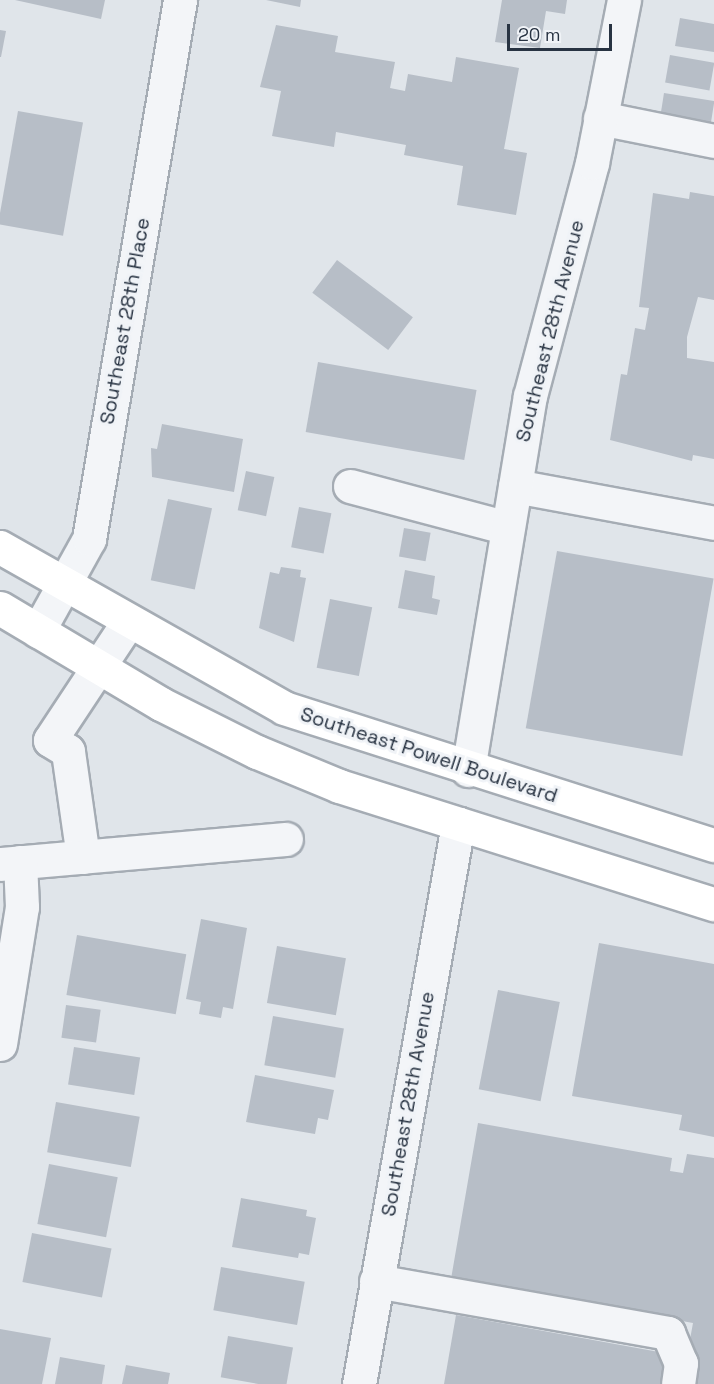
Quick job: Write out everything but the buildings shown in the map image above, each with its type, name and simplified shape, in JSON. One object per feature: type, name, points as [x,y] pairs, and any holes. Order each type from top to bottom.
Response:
[{"type":"main road","name":"Southeast Powell Boulevard","points":[[0,547],[128,622],[284,708],[468,770],[714,845]]},
{"type":"main road","points":[[0,608],[97,667],[257,752],[339,786],[714,904]]},
{"type":"street","name":"Southeast 28th Place","points":[[38,631],[66,586],[89,539],[180,0]]},
{"type":"street","name":"Southeast 28th Avenue","points":[[468,770],[530,396],[600,118],[624,0]]},
{"type":"street","points":[[600,118],[714,141]]},
{"type":"street","points":[[350,486],[508,528]]},
{"type":"street","points":[[515,486],[714,522]]},
{"type":"street","points":[[82,857],[68,751],[50,740],[128,622]]},
{"type":"street","name":"Southeast 28th Avenue","points":[[359,1384],[458,824]]},
{"type":"street","points":[[0,1044],[22,907],[10,863],[286,839]]},
{"type":"street","points":[[376,1281],[669,1333],[681,1363],[678,1384]]}]
